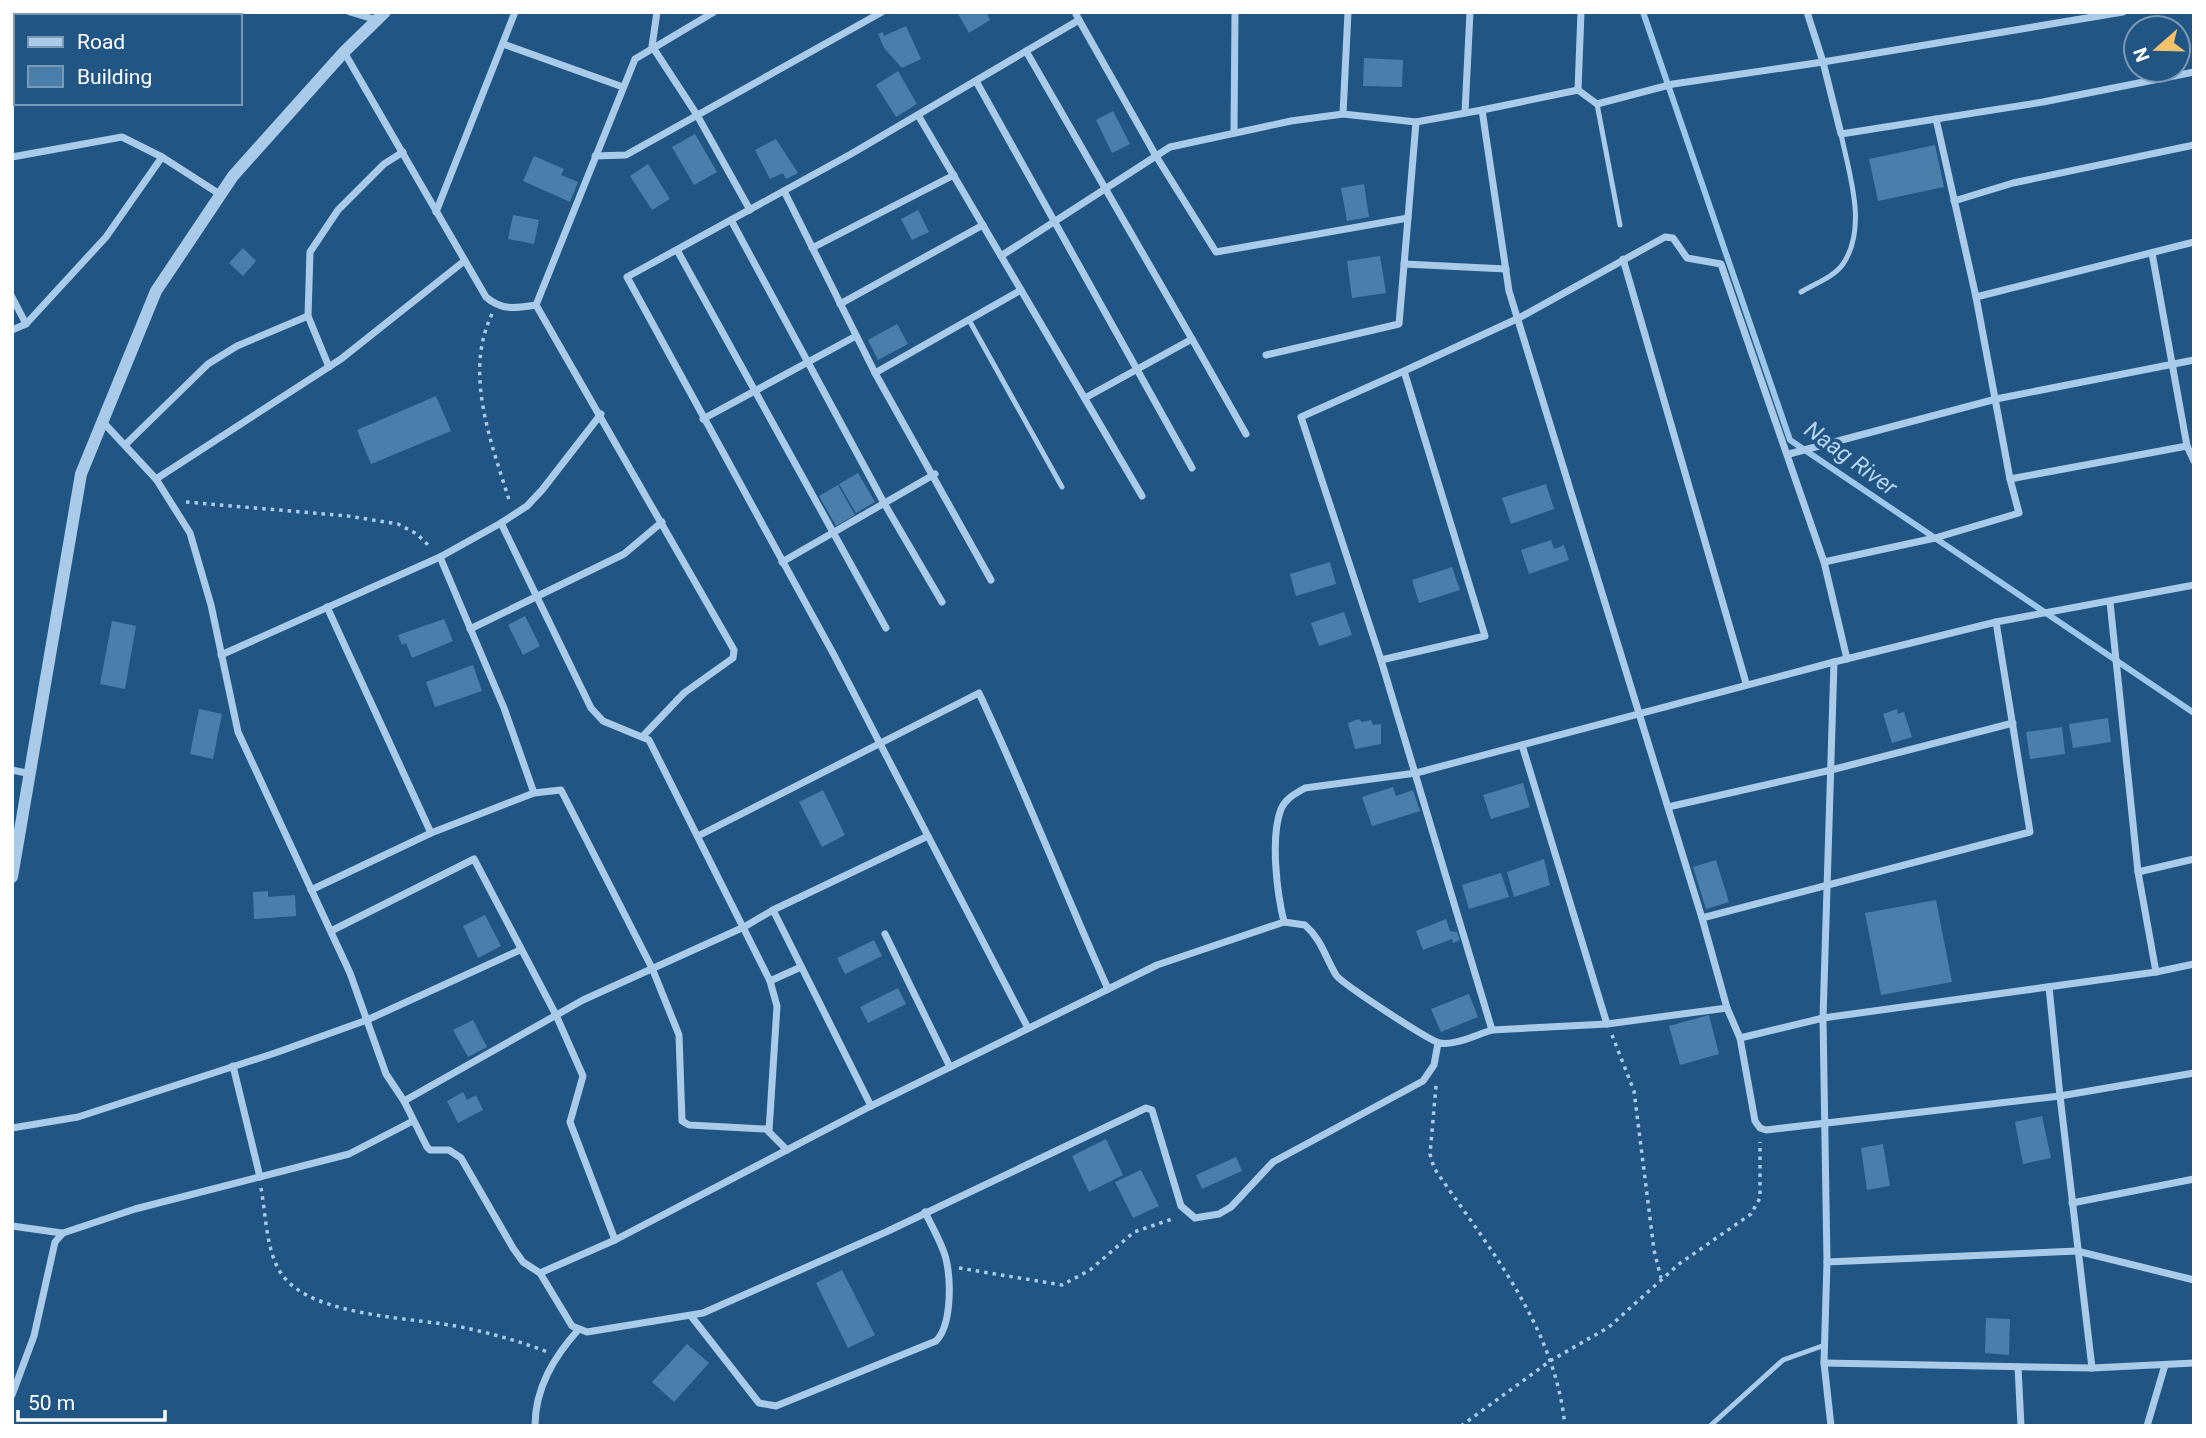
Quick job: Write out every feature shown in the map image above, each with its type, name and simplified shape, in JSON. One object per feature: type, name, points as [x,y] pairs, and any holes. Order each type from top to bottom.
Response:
[{"type":"street","points":[[350,12],[381,16]]},
{"type":"street","points":[[436,212],[515,12]]},
{"type":"street","points":[[657,12],[652,46],[697,115],[750,210]]},
{"type":"street","points":[[536,305],[635,59],[652,46],[714,12]]},
{"type":"street","points":[[596,156],[626,155],[882,12]]},
{"type":"street","points":[[1234,133],[1235,12]]},
{"type":"street","points":[[1343,114],[1348,12]]},
{"type":"street","points":[[1465,112],[1470,12]]},
{"type":"street","points":[[1578,90],[1581,12]]},
{"type":"street","points":[[1807,12],[1841,134],[2194,72]]},
{"type":"street","points":[[1001,256],[1170,147],[1234,133],[1343,114],[1416,121],[1578,90],[1597,104],[1673,84],[2123,12]]},
{"type":"street","points":[[12,877],[81,474],[156,291],[233,176],[344,52],[381,16]]},
{"type":"street","points":[[1028,1028],[879,742],[628,277],[918,115],[1026,51],[1077,16],[1156,156],[1216,252],[1408,218]]},
{"type":"street","points":[[503,44],[623,87]]},
{"type":"street","points":[[1026,51],[1246,434]]},
{"type":"street","points":[[344,52],[463,262],[486,297],[496,306],[512,308],[536,305]]},
{"type":"street","points":[[976,81],[1192,468]]},
{"type":"street","points":[[1482,110],[1506,269],[1519,318],[1727,1008],[1740,1038],[1755,1121],[1760,1128],[2060,1096],[2194,1073]]},
{"type":"street","points":[[918,115],[1142,496]]},
{"type":"street","points":[[1824,562],[1935,538],[2019,513],[2010,479],[1976,297],[1936,119]]},
{"type":"street","points":[[1266,355],[1399,324],[1416,121]]},
{"type":"street","points":[[12,158],[122,137],[162,157],[221,195]]},
{"type":"street","points":[[1954,201],[2014,183],[2194,145]]},
{"type":"street","points":[[329,367],[309,316],[310,252],[338,210],[384,164],[403,152]]},
{"type":"street","points":[[12,330],[26,324],[106,237],[162,157]]},
{"type":"street","points":[[812,248],[954,175]]},
{"type":"street","points":[[784,191],[875,373],[991,580]]},
{"type":"street","points":[[730,220],[884,503],[942,602]]},
{"type":"street","points":[[839,304],[983,225]]},
{"type":"street","points":[[1492,1030],[1381,660],[1301,417],[1519,318],[1669,236],[1687,258],[1721,264],[1789,454],[1824,562],[1847,659]]},
{"type":"street","points":[[1976,297],[2194,242]]},
{"type":"street","points":[[677,250],[886,628]]},
{"type":"street","points":[[2152,253],[2187,446],[2194,461]]},
{"type":"street","points":[[1623,259],[1746,683]]},
{"type":"street","points":[[156,479],[329,367],[463,262]]},
{"type":"street","points":[[1404,264],[1506,269]]},
{"type":"street","points":[[875,373],[1021,290]]},
{"type":"street","points":[[12,297],[26,324]]},
{"type":"street","points":[[536,305],[601,414],[735,655],[684,693],[646,738]]},
{"type":"street","points":[[125,445],[208,364],[237,346],[309,316]]},
{"type":"street","points":[[703,419],[856,336]]},
{"type":"street","points":[[1086,398],[1192,339]]},
{"type":"street","points":[[1789,454],[1996,399],[2194,360]]},
{"type":"street","points":[[1381,660],[1485,636],[1404,371]]},
{"type":"street","points":[[222,655],[440,557],[514,515],[542,490],[601,414]]},
{"type":"street","points":[[103,422],[156,479],[190,533],[222,655],[238,732],[331,931],[386,1074],[430,1150],[449,1150],[461,1158],[513,1248],[523,1262],[540,1273],[572,1326],[578,1330],[587,1332],[703,1313],[1146,1108],[1152,1110],[1181,1206],[1189,1215],[1206,1218],[1219,1214],[1231,1207],[1273,1162],[1423,1081],[1431,1074],[1438,1043]]},
{"type":"street","points":[[2010,479],[2187,446]]},
{"type":"street","points":[[782,562],[934,474]]},
{"type":"street","points":[[470,629],[624,554],[662,522]]},
{"type":"street","points":[[501,523],[591,708],[603,721],[646,738],[658,757],[770,981],[776,1006],[769,1130]]},
{"type":"street","points":[[440,557],[504,708],[534,793]]},
{"type":"street","points":[[1284,922],[1276,874],[1279,818],[1290,796],[1305,788],[1416,773],[1746,683],[1996,622],[2194,585]]},
{"type":"street","points":[[2110,602],[2138,872],[2156,972]]},
{"type":"street","points":[[327,607],[431,833]]},
{"type":"street","points":[[1702,918],[2030,832],[1996,622]]},
{"type":"street","points":[[1831,1426],[1824,1363],[1827,1262],[1823,1018],[1834,662]]},
{"type":"street","points":[[698,836],[979,693],[1032,806],[1063,888],[1108,989]]},
{"type":"street","points":[[1668,807],[1831,770],[2013,723]]},
{"type":"street","points":[[1522,745],[1607,1024]]},
{"type":"street","points":[[12,771],[31,774]]},
{"type":"street","points":[[311,890],[431,833],[534,793],[561,790],[652,968],[679,1035],[682,1121],[689,1125],[769,1130],[787,1150]]},
{"type":"street","points":[[404,1101],[556,1015],[744,927],[773,910],[928,836]]},
{"type":"street","points":[[331,931],[474,859],[556,1015],[583,1076],[570,1122],[615,1240]]},
{"type":"street","points":[[2138,872],[2194,859]]},
{"type":"street","points":[[773,910],[871,1106]]},
{"type":"street","points":[[540,1273],[615,1240],[871,1106],[1157,965],[1284,922],[1305,925],[1315,934],[1336,976],[1345,986],[1391,1012],[1425,1038],[1438,1043],[1446,1044],[1492,1030],[1607,1024],[1727,1008]]},
{"type":"street","points":[[885,934],[950,1067]]},
{"type":"street","points":[[12,1128],[78,1117],[367,1020],[520,950]]},
{"type":"street","points":[[1740,1038],[1823,1018],[2156,972],[2194,964]]},
{"type":"street","points":[[770,981],[801,967]]},
{"type":"street","points":[[2049,987],[2092,1368]]},
{"type":"street","points":[[233,1066],[260,1177]]},
{"type":"street","points":[[12,1226],[56,1235],[135,1209],[349,1154],[414,1121]]},
{"type":"street","points":[[2072,1203],[2194,1179]]},
{"type":"street","points":[[691,1316],[759,1403],[776,1406],[936,1341],[945,1327],[947,1266],[925,1212]]},
{"type":"street","points":[[12,1395],[34,1336],[55,1241],[63,1233]]},
{"type":"street","points":[[1827,1262],[2077,1251],[2194,1280]]},
{"type":"street","points":[[534,1426],[543,1383],[556,1354],[578,1330]]},
{"type":"street","points":[[1824,1363],[2092,1368],[2194,1363]]},
{"type":"street","points":[[2147,1426],[2165,1365]]},
{"type":"street","points":[[2018,1367],[2021,1426]]},
{"type":"lane","points":[[1597,104],[1620,225]]},
{"type":"lane","points":[[1801,292],[1842,265],[1853,241],[1855,207],[1841,134]]},
{"type":"lane","points":[[969,320],[1062,486]]},
{"type":"lane","points":[[1710,1426],[1783,1360],[1825,1345]]},
{"type":"path","points":[[496,306],[486,326],[480,381],[484,415],[514,515]]},
{"type":"path","points":[[170,501],[348,516],[398,524],[417,534],[440,557]]},
{"type":"path","points":[[1607,1024],[1634,1091],[1654,1250],[1661,1278]]},
{"type":"path","points":[[1431,1074],[1436,1087],[1430,1154],[1434,1168],[1529,1308],[1550,1361],[1565,1426]]},
{"type":"path","points":[[1461,1426],[1550,1361],[1609,1327],[1661,1278],[1757,1206],[1760,1198],[1760,1128]]},
{"type":"path","points":[[260,1177],[274,1256],[282,1276],[301,1293],[337,1306],[508,1338],[556,1354]]},
{"type":"path","points":[[947,1266],[1062,1285],[1090,1270],[1134,1232],[1189,1215]]},
{"type":"building","points":[[957,12],[986,12],[990,20],[969,33]]},
{"type":"building","points":[[906,26],[921,59],[902,68],[884,48],[878,34],[883,32],[884,36]]},
{"type":"building","points":[[1364,58],[1403,60],[1402,87],[1363,86]]},
{"type":"building","points":[[898,71],[917,104],[896,117],[876,85]]},
{"type":"building","points":[[1113,111],[1130,144],[1112,153],[1096,120]]},
{"type":"building","points":[[695,134],[717,172],[694,185],[672,147]]},
{"type":"building","points":[[776,139],[798,173],[786,179],[783,173],[770,179],[755,150]]},
{"type":"building","points":[[1935,145],[1944,187],[1878,201],[1869,159]]},
{"type":"building","points":[[534,156],[564,169],[561,175],[578,182],[570,202],[523,181]]},
{"type":"building","points":[[648,164],[670,199],[652,210],[630,176]]},
{"type":"building","points":[[1364,184],[1369,217],[1347,221],[1341,188]]},
{"type":"building","points":[[918,210],[929,232],[912,240],[901,219]]},
{"type":"building","points":[[513,215],[539,220],[534,244],[508,239]]},
{"type":"building","points":[[243,248],[256,261],[243,276],[229,263]]},
{"type":"building","points":[[1380,256],[1386,293],[1352,298],[1347,261]]},
{"type":"building","points":[[897,324],[908,344],[878,360],[868,340]]},
{"type":"building","points":[[436,396],[451,431],[371,464],[357,430]]},
{"type":"building","points":[[858,473],[875,502],[856,513],[839,484]]},
{"type":"building","points":[[1546,484],[1554,509],[1511,524],[1502,498]]},
{"type":"building","points":[[838,485],[855,515],[836,526],[819,496]]},
{"type":"building","points":[[1551,540],[1554,549],[1564,545],[1569,560],[1529,574],[1521,550]]},
{"type":"building","points":[[1330,562],[1336,584],[1296,596],[1290,574]]},
{"type":"building","points":[[1452,567],[1460,590],[1419,603],[1412,580]]},
{"type":"building","points":[[1344,612],[1352,635],[1319,646],[1311,623]]},
{"type":"building","points":[[525,616],[540,646],[523,655],[508,625]]},
{"type":"building","points":[[444,619],[453,641],[412,658],[406,643],[402,645],[398,635]]},
{"type":"building","points":[[112,621],[136,626],[125,689],[100,684]]},
{"type":"building","points":[[473,665],[482,691],[435,707],[426,682]]},
{"type":"building","points":[[199,709],[222,714],[213,759],[190,754]]},
{"type":"building","points":[[1897,709],[1898,714],[1904,712],[1912,737],[1892,743],[1883,714]]},
{"type":"building","points":[[2108,718],[2111,742],[2073,748],[2069,724]]},
{"type":"building","points":[[1359,719],[1362,722],[1371,720],[1373,725],[1381,724],[1381,744],[1355,749],[1348,723]]},
{"type":"building","points":[[2062,727],[2065,754],[2030,759],[2026,732]]},
{"type":"building","points":[[1523,783],[1530,807],[1491,819],[1483,795]]},
{"type":"building","points":[[1393,787],[1396,796],[1413,790],[1420,811],[1372,826],[1362,797]]},
{"type":"building","points":[[823,790],[845,835],[822,847],[799,802]]},
{"type":"building","points":[[1544,859],[1550,885],[1514,897],[1507,872]]},
{"type":"building","points":[[1716,860],[1729,902],[1706,909],[1693,867]]},
{"type":"building","points":[[1501,873],[1509,897],[1469,909],[1462,885]]},
{"type":"building","points":[[268,891],[268,897],[295,895],[296,916],[254,919],[253,892]]},
{"type":"building","points":[[1936,900],[1952,982],[1881,995],[1865,913]]},
{"type":"building","points":[[485,915],[501,946],[478,958],[463,926]]},
{"type":"building","points":[[1446,919],[1450,931],[1457,932],[1460,940],[1453,943],[1452,939],[1423,950],[1416,931]]},
{"type":"building","points":[[874,940],[882,956],[845,974],[837,958]]},
{"type":"building","points":[[898,988],[906,1004],[868,1023],[860,1007]]},
{"type":"building","points":[[1469,994],[1478,1017],[1441,1032],[1431,1009]]},
{"type":"building","points":[[1709,1015],[1719,1054],[1680,1065],[1669,1026]]},
{"type":"building","points":[[473,1020],[487,1047],[468,1057],[453,1030]]},
{"type":"building","points":[[463,1092],[467,1100],[476,1095],[483,1110],[458,1123],[447,1101]]},
{"type":"building","points":[[2042,1116],[2051,1158],[2023,1164],[2015,1122]]},
{"type":"building","points":[[1106,1139],[1123,1175],[1089,1192],[1072,1156]]},
{"type":"building","points":[[1883,1144],[1890,1186],[1867,1190],[1861,1148]]},
{"type":"building","points":[[1236,1157],[1242,1171],[1202,1189],[1196,1175]]},
{"type":"building","points":[[1141,1170],[1159,1206],[1133,1218],[1115,1182]]},
{"type":"building","points":[[842,1270],[875,1335],[848,1348],[816,1283]]},
{"type":"building","points":[[1986,1318],[2010,1319],[2009,1355],[1985,1353]]},
{"type":"building","points":[[687,1344],[709,1363],[674,1402],[652,1382]]},
{"type":"waterway","name":"Naag River","points":[[1643,12],[1790,440],[2194,713]]}]
